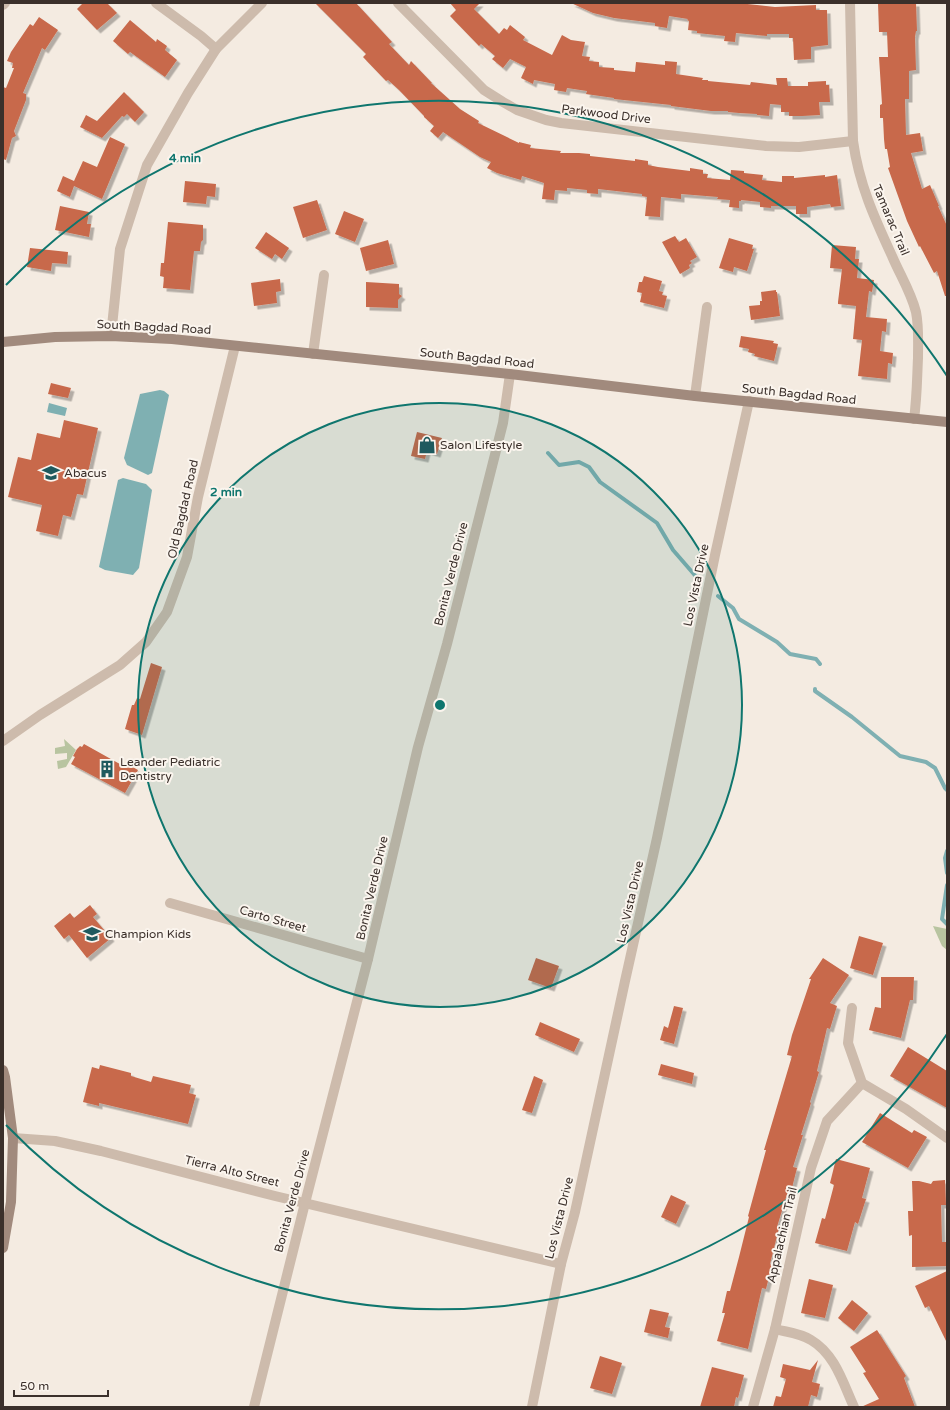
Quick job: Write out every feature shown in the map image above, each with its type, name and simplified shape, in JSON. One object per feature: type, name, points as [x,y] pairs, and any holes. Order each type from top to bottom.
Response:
[{"type":"main road","name":"South Bagdad Road","points":[[3,342],[55,337],[111,336],[172,339],[947,422]]},
{"type":"main road","points":[[3,1070],[13,1138],[11,1202],[3,1248]]},
{"type":"street","points":[[156,3],[216,49]]},
{"type":"street","points":[[111,336],[120,249],[147,165],[188,93],[216,49],[262,3]]},
{"type":"street","name":"Parkwood Drive","points":[[398,3],[484,90],[503,102],[531,115],[561,123],[766,146],[799,147],[853,141]]},
{"type":"street","name":"Tamarac Trail","points":[[850,3],[853,141],[856,161],[873,215],[910,294],[916,312],[919,329],[917,395],[914,419]]},
{"type":"street","points":[[313,354],[324,275]]},
{"type":"street","points":[[695,396],[707,308]]},
{"type":"street","name":"Old Bagdad Road","points":[[3,741],[40,714],[120,664],[146,642],[167,612],[187,557],[198,497],[235,346]]},
{"type":"street","name":"Bonita Verde Drive","points":[[254,1407],[368,959],[418,747],[447,644],[503,423],[510,374]]},
{"type":"street","name":"Los Vista Drive","points":[[532,1407],[561,1264],[575,1212],[625,981],[658,838],[715,555],[749,401]]},
{"type":"street","name":"Carto Street","points":[[170,903],[368,959]]},
{"type":"street","points":[[852,1008],[848,1042],[862,1083],[906,1109],[947,1138]]},
{"type":"street","name":"Appalachian Trail","points":[[754,1407],[775,1329],[811,1168],[827,1121],[862,1083]]},
{"type":"street","name":"Tierra Alto Street","points":[[13,1138],[55,1141],[102,1151],[305,1203],[561,1264]]},
{"type":"street","points":[[775,1329],[810,1339],[820,1347],[835,1364],[854,1407]]},
{"type":"green space","points":[[64,739],[76,750],[66,767],[58,769],[57,761],[67,759],[67,753],[55,754],[55,748],[65,746]]},
{"type":"green space","points":[[933,926],[947,929],[947,950],[942,946]]},
{"type":"water","points":[[160,390],[169,395],[152,473],[148,475],[127,465],[124,458],[140,394]]},
{"type":"water","points":[[49,403],[67,408],[65,416],[47,412]]},
{"type":"water","points":[[123,478],[146,484],[152,490],[139,568],[133,575],[105,570],[99,567],[118,480]]},
{"type":"building","points":[[83,3],[107,3],[117,13],[97,30],[77,9]]},
{"type":"building","points":[[315,3],[356,3],[392,42],[389,44],[409,65],[411,61],[431,83],[460,109],[479,121],[478,123],[519,143],[531,145],[530,148],[561,151],[560,153],[590,154],[590,156],[635,161],[635,159],[648,161],[648,165],[658,167],[690,171],[690,168],[703,170],[703,174],[708,174],[707,178],[730,180],[731,170],[763,175],[762,180],[782,182],[782,176],[794,176],[794,178],[837,175],[841,206],[831,207],[830,204],[807,207],[807,214],[796,214],[796,206],[771,206],[771,208],[760,207],[760,202],[741,200],[739,201],[739,208],[729,207],[730,200],[717,199],[718,197],[681,194],[681,199],[661,197],[660,217],[645,216],[647,197],[642,196],[642,194],[598,189],[598,194],[587,193],[587,190],[567,188],[567,191],[555,190],[554,200],[542,199],[544,183],[522,176],[521,180],[497,173],[487,168],[491,162],[480,157],[443,132],[438,138],[430,131],[434,126],[399,90],[388,80],[386,81],[363,57],[366,54]]},
{"type":"building","points":[[450,3],[480,3],[474,9],[499,34],[504,28],[507,30],[510,25],[525,37],[523,40],[552,55],[562,35],[571,40],[585,42],[582,56],[590,57],[589,61],[599,62],[599,67],[635,72],[636,62],[665,65],[665,61],[677,62],[676,74],[703,78],[702,80],[708,81],[750,85],[751,82],[777,85],[776,78],[787,78],[788,86],[808,86],[808,82],[826,81],[826,85],[829,85],[830,102],[819,102],[820,115],[802,116],[789,116],[789,112],[781,112],[781,105],[770,104],[769,116],[728,111],[711,111],[614,99],[586,94],[587,91],[567,88],[566,92],[554,90],[555,84],[534,80],[533,84],[521,78],[526,67],[510,59],[503,68],[492,59],[495,56],[481,44],[479,46],[450,16],[456,10]]},
{"type":"building","points":[[571,3],[738,3],[775,7],[816,5],[816,10],[827,10],[828,45],[811,47],[811,59],[794,60],[793,38],[789,38],[789,34],[767,34],[767,36],[736,33],[735,42],[724,41],[725,36],[697,33],[697,31],[688,30],[688,19],[669,16],[667,28],[655,26],[655,23],[614,18],[593,13]]},
{"type":"building","points":[[878,3],[916,3],[916,70],[909,71],[909,99],[905,99],[906,135],[920,133],[923,151],[911,153],[922,189],[930,185],[947,226],[947,296],[945,296],[937,271],[934,273],[920,246],[919,247],[907,221],[888,168],[890,167],[887,149],[885,149],[883,118],[880,118],[880,105],[882,104],[879,57],[888,57],[887,32],[879,32]]},
{"type":"building","points":[[39,17],[58,30],[45,50],[42,48],[23,93],[26,94],[26,100],[14,131],[16,136],[12,138],[6,160],[3,159],[3,87],[6,88],[14,68],[12,68],[13,63],[7,61],[11,52],[30,24],[33,26]]},
{"type":"building","points":[[130,20],[156,42],[157,39],[167,46],[165,50],[177,60],[165,77],[130,52],[128,54],[113,41]]},
{"type":"building","points":[[124,92],[144,112],[135,122],[127,114],[124,117],[122,116],[102,138],[80,127],[86,115],[97,121]]},
{"type":"building","points":[[110,137],[125,144],[102,199],[74,186],[70,197],[57,191],[63,176],[74,181],[83,161],[97,167]]},
{"type":"building","points":[[185,181],[216,184],[215,197],[207,196],[206,204],[183,202]]},
{"type":"building","points":[[317,200],[327,230],[303,238],[293,207]]},
{"type":"building","points":[[60,206],[89,212],[87,224],[91,224],[89,237],[55,230]]},
{"type":"building","points":[[344,211],[364,219],[355,242],[335,234]]},
{"type":"building","points":[[168,222],[203,225],[203,240],[201,242],[200,251],[194,251],[190,290],[163,288],[164,277],[160,276],[161,263],[164,263]]},
{"type":"building","points":[[266,232],[289,248],[282,259],[275,254],[272,259],[255,248]]},
{"type":"building","points":[[675,236],[679,242],[686,238],[697,257],[690,261],[692,263],[689,265],[690,268],[680,274],[662,242]]},
{"type":"building","points":[[729,238],[753,245],[752,249],[754,249],[747,271],[734,267],[733,272],[719,268]]},
{"type":"building","points":[[388,240],[394,264],[366,271],[360,248]]},
{"type":"building","points":[[832,245],[856,247],[855,259],[859,259],[857,278],[874,280],[872,292],[869,291],[866,317],[887,319],[886,332],[882,331],[880,351],[893,353],[892,364],[888,363],[887,379],[858,376],[862,340],[853,339],[856,306],[838,304],[842,269],[830,268]]},
{"type":"building","points":[[30,248],[68,252],[67,264],[52,263],[51,271],[27,267]]},
{"type":"building","points":[[644,276],[662,281],[659,291],[663,292],[662,295],[667,296],[664,308],[640,302],[642,293],[637,292],[639,282],[642,282]]},
{"type":"building","points":[[280,279],[281,291],[276,292],[277,303],[254,306],[251,283]]},
{"type":"building","points":[[366,282],[399,284],[399,294],[402,296],[398,300],[398,308],[366,307]]},
{"type":"building","points":[[776,290],[780,316],[751,320],[749,306],[760,305],[760,301],[762,301],[761,292]]},
{"type":"building","points":[[741,336],[774,341],[773,343],[778,344],[774,361],[754,356],[755,354],[748,352],[749,349],[739,347]]},
{"type":"building","points":[[51,383],[71,388],[68,398],[48,394]]},
{"type":"building","name":"Abacus","points":[[64,420],[98,428],[83,495],[77,494],[71,517],[63,515],[58,536],[36,531],[42,505],[8,497],[18,457],[31,460],[37,433],[60,438]]},
{"type":"building","name":"Salon Lifestyle","points":[[417,432],[442,438],[437,454],[427,451],[425,459],[411,456]]},
{"type":"building","points":[[151,663],[162,667],[142,735],[125,729],[132,705],[134,705],[137,698],[140,699]]},
{"type":"building","name":"Leander Pediatric Dentistry","points":[[84,744],[127,768],[129,765],[138,770],[125,793],[71,764],[77,749],[80,746],[82,747]]},
{"type":"building","name":"Champion Kids","points":[[90,905],[97,914],[93,917],[111,938],[87,958],[69,935],[64,939],[54,926],[70,913],[74,918]]},
{"type":"building","points":[[859,936],[883,943],[873,975],[850,968]]},
{"type":"building","points":[[536,958],[559,966],[551,988],[528,980]]},
{"type":"building","points":[[823,958],[849,975],[830,1003],[837,1006],[830,1029],[827,1028],[817,1071],[819,1072],[793,1167],[797,1168],[791,1192],[788,1191],[777,1227],[779,1228],[770,1264],[772,1265],[766,1289],[762,1288],[748,1349],[717,1341],[725,1313],[722,1313],[727,1291],[730,1291],[739,1257],[748,1216],[766,1150],[764,1150],[792,1056],[787,1055],[792,1035],[811,979],[809,979]]},
{"type":"building","points":[[881,977],[914,977],[913,1000],[910,1000],[901,1038],[869,1030],[875,1007],[881,1008]]},
{"type":"building","points":[[674,1006],[683,1008],[674,1044],[660,1040],[664,1026],[668,1028]]},
{"type":"building","points":[[540,1022],[580,1039],[574,1052],[535,1035]]},
{"type":"building","points":[[908,1047],[947,1071],[947,1108],[890,1076]]},
{"type":"building","points":[[661,1064],[694,1073],[692,1084],[658,1075]]},
{"type":"building","points":[[100,1065],[131,1073],[131,1076],[151,1082],[153,1076],[191,1085],[189,1093],[196,1095],[188,1124],[99,1103],[99,1106],[83,1102],[92,1067],[99,1069]]},
{"type":"building","points":[[534,1076],[543,1080],[532,1113],[522,1110]]},
{"type":"building","points":[[880,1113],[912,1133],[914,1130],[927,1137],[908,1168],[862,1142]]},
{"type":"building","points":[[836,1159],[870,1168],[862,1198],[866,1199],[858,1224],[855,1222],[847,1251],[815,1243],[822,1218],[825,1219],[834,1185],[830,1183]]},
{"type":"building","points":[[945,1180],[946,1205],[941,1205],[942,1242],[947,1242],[947,1266],[912,1267],[912,1235],[909,1236],[908,1211],[913,1211],[912,1181],[931,1184],[933,1181]]},
{"type":"building","points":[[671,1195],[686,1202],[676,1224],[661,1217]]},
{"type":"building","points":[[947,1271],[947,1343],[929,1306],[925,1308],[915,1286]]},
{"type":"building","points":[[809,1279],[833,1285],[825,1318],[801,1313]]},
{"type":"building","points":[[852,1300],[868,1313],[854,1331],[838,1318]]},
{"type":"building","points":[[650,1309],[669,1313],[665,1327],[670,1328],[668,1338],[644,1332]]},
{"type":"building","points":[[877,1330],[906,1376],[904,1378],[915,1407],[861,1407],[879,1399],[863,1373],[866,1372],[850,1347]]},
{"type":"building","points":[[600,1356],[622,1363],[612,1394],[590,1388]]},
{"type":"building","points":[[818,1360],[812,1382],[820,1384],[817,1397],[811,1395],[808,1407],[773,1407],[776,1396],[781,1397],[786,1379],[780,1377],[783,1364],[810,1370]]},
{"type":"building","points":[[712,1367],[744,1375],[734,1407],[700,1407]]},
{"type":"waterway","points":[[548,453],[559,465],[579,462],[589,467],[600,482],[657,523],[673,550],[699,580]]},
{"type":"waterway","points":[[718,596],[733,608],[739,619],[777,642],[790,654],[816,659],[820,664]]},
{"type":"waterway","points":[[815,689],[815,691],[852,717],[900,756],[926,762],[935,768],[947,790]]},
{"type":"waterway","points":[[947,851],[945,858],[947,873]]},
{"type":"waterway","points":[[947,885],[942,919],[947,924]]},
{"type":"place","name":"Salon Lifestyle","points":[[427,445]]},
{"type":"place","name":"Abacus","points":[[51,473]]},
{"type":"place","name":"Leander Pediatric Dentistry","points":[[107,769]]},
{"type":"place","name":"Champion Kids","points":[[92,934]]}]
